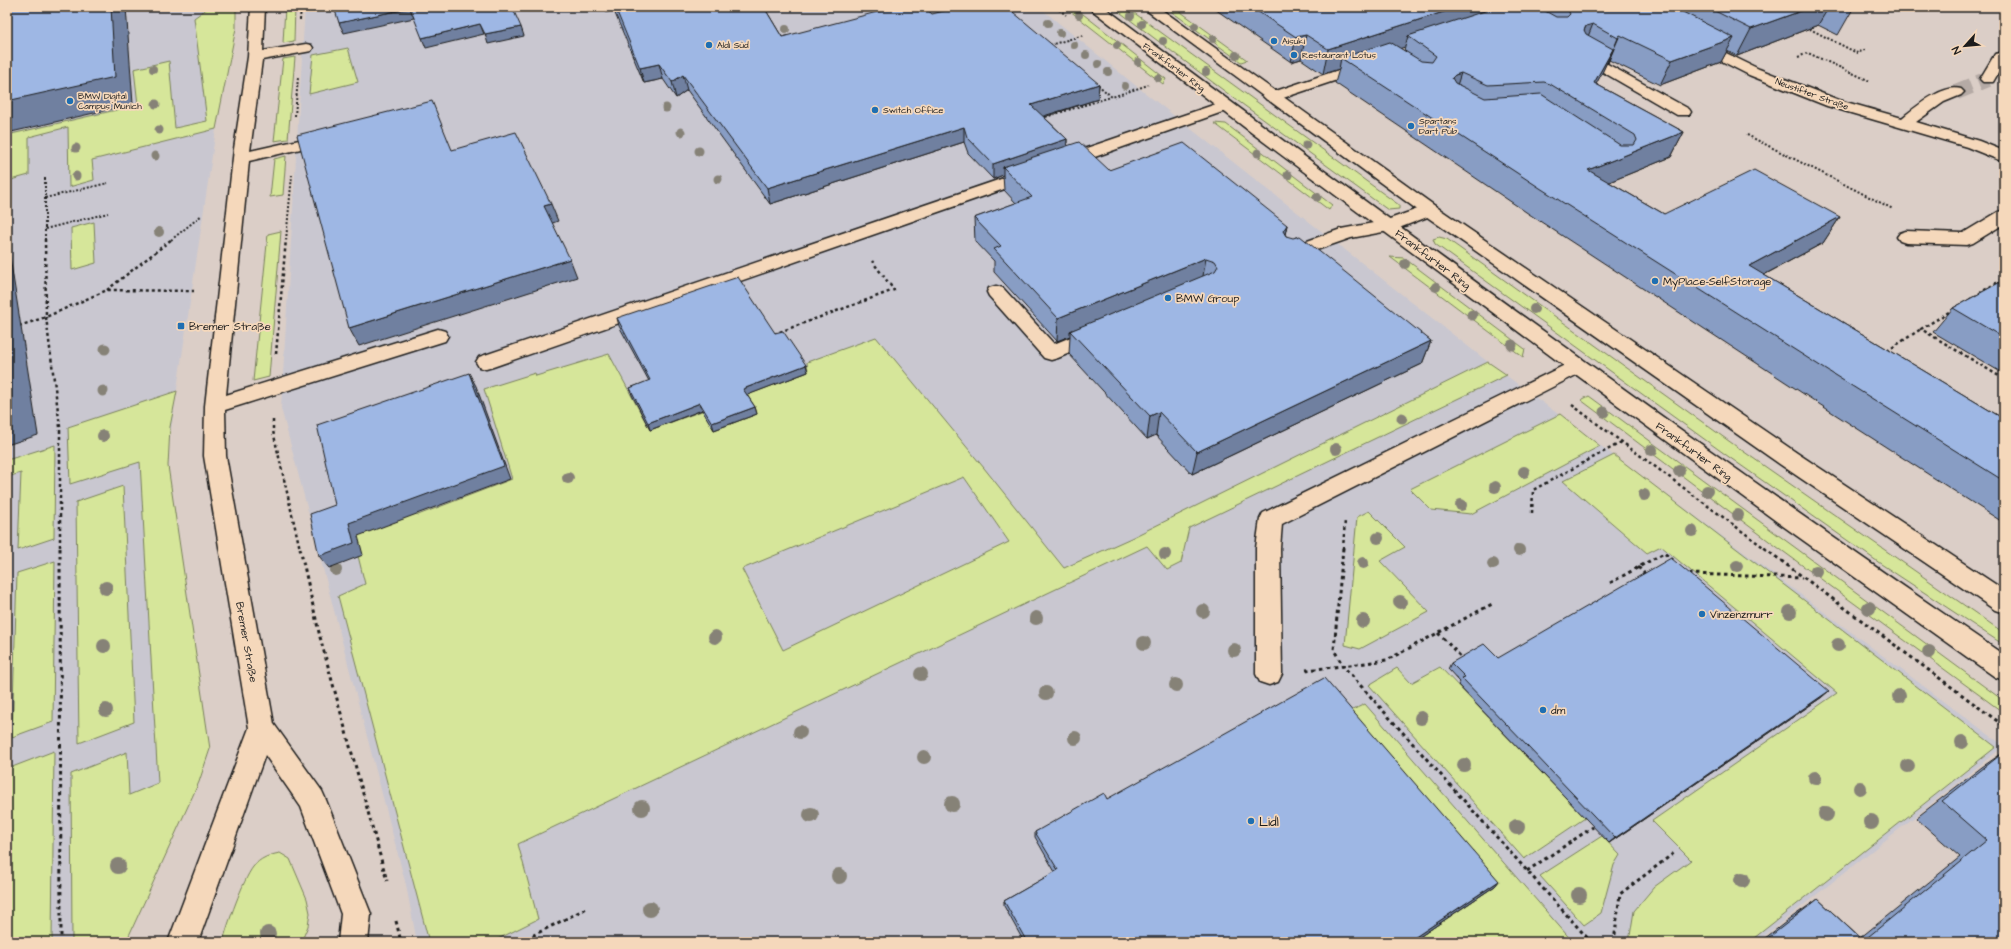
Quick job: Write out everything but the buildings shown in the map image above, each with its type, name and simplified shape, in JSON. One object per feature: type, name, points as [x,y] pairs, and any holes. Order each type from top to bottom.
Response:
[{"type":"main road","name":"Bremer Straße","points":[[258,7],[255,56],[227,284],[216,406],[215,456],[262,728],[312,800],[356,914],[353,942]]},
{"type":"main road","name":"Frankfurter Ring","points":[[1095,7],[1225,106],[1577,366],[1851,565],[2004,670]]},
{"type":"main road","points":[[1149,7],[1429,210],[1789,459],[2004,603]]},
{"type":"main road","name":"Neustifter Straße","points":[[1685,36],[1754,72],[1833,103],[1973,144],[2004,157]]},
{"type":"main road","points":[[255,56],[303,48]]},
{"type":"main road","points":[[1582,54],[1683,112]]},
{"type":"main road","points":[[1988,79],[2000,57],[2004,56]]},
{"type":"main road","points":[[1272,96],[1379,62]]},
{"type":"main road","points":[[1905,123],[1938,99],[1956,92]]},
{"type":"main road","points":[[486,362],[1225,106]]},
{"type":"main road","points":[[242,158],[296,146]]},
{"type":"main road","name":"Frankfurter Ring","points":[[1388,226],[1429,210]]},
{"type":"main road","points":[[1906,237],[1967,239],[2004,216]]},
{"type":"main road","points":[[1288,254],[1347,232],[1388,226]]},
{"type":"main road","points":[[996,292],[1051,353],[1116,326]]},
{"type":"main road","points":[[216,406],[438,336]]},
{"type":"main road","points":[[1269,674],[1268,548],[1271,519],[1577,366]]},
{"type":"main road","points":[[183,942],[262,728]]},
{"type":"path","points":[[301,7],[303,48],[296,146],[273,388],[273,431],[320,637],[388,888]]},
{"type":"path","points":[[1804,25],[1808,29],[1857,53],[1867,49]]},
{"type":"path","points":[[1056,49],[1050,45],[1089,33]]},
{"type":"path","points":[[1095,82],[1112,97]]},
{"type":"path","points":[[1035,120],[1153,84]]},
{"type":"path","points":[[1747,134],[1896,210]]},
{"type":"path","points":[[45,178],[46,317],[60,427],[61,942]]},
{"type":"path","points":[[45,198],[108,183]]},
{"type":"path","points":[[45,229],[108,213]]},
{"type":"path","points":[[19,326],[46,317],[107,290],[205,213]]},
{"type":"path","points":[[771,335],[894,290],[852,235]]},
{"type":"path","points":[[1966,302],[2004,278]]},
{"type":"path","points":[[107,290],[193,291],[227,284]]},
{"type":"path","points":[[1881,355],[1920,329],[1959,306]]},
{"type":"path","points":[[1920,329],[2004,379]]},
{"type":"path","points":[[1532,513],[1533,490],[1622,442]]},
{"type":"path","points":[[1345,514],[1334,650],[1343,666],[1591,942]]},
{"type":"path","points":[[1610,583],[1664,553],[1674,561]]},
{"type":"path","points":[[1638,567],[1647,576]]},
{"type":"path","points":[[1684,570],[1689,574],[1802,578]]},
{"type":"path","points":[[1269,674],[1387,660],[1494,603]]},
{"type":"path","points":[[1438,633],[1468,664]]},
{"type":"path","points":[[1527,871],[1593,827]]},
{"type":"path","points":[[1614,942],[1620,894],[1674,853]]},
{"type":"path","points":[[520,942],[586,908]]},
{"type":"path","points":[[396,919],[401,942]]},
{"type":"shaded area","points":[[7,7],[236,7],[236,28],[216,129],[168,449],[168,466],[210,749],[199,782],[126,942],[7,942]]},
{"type":"shaded area","points":[[305,7],[1039,7],[1135,85],[1488,362],[2004,746],[1757,942],[417,942],[406,885],[281,408]]},
{"type":"green space","points":[[209,7],[236,7],[236,28],[216,129],[92,160],[94,180],[69,187],[68,127],[29,137],[29,175],[7,181],[7,135],[138,105],[134,69],[169,61],[175,128],[207,121],[194,18]]},
{"type":"green space","points":[[285,7],[295,7],[294,41],[283,43]]},
{"type":"green space","points":[[1065,7],[1074,7],[1166,79],[1163,84]]},
{"type":"green space","points":[[1113,7],[1126,7],[1399,205],[1399,209],[1388,210],[1227,93]]},
{"type":"green space","points":[[1165,7],[1174,7],[1247,60],[1241,62]]},
{"type":"green space","points":[[348,48],[358,82],[309,94],[313,55]]},
{"type":"green space","points":[[295,57],[288,139],[274,141],[283,59]]},
{"type":"green space","points":[[1214,123],[1226,124],[1332,205],[1329,210]]},
{"type":"green space","points":[[286,156],[283,195],[270,197],[274,159]]},
{"type":"green space","points":[[94,222],[96,263],[72,270],[71,228]]},
{"type":"green space","points":[[281,231],[269,377],[253,381],[268,234]]},
{"type":"green space","points":[[1439,237],[1447,239],[1740,449],[2004,633],[2004,645],[1881,564],[1729,457],[1435,244],[1433,239]]},
{"type":"green space","points":[[1390,257],[1404,258],[1525,349],[1523,357]]},
{"type":"green space","points":[[876,337],[1064,568],[1131,538],[1488,362],[1507,375],[1189,528],[1181,563],[1167,570],[1147,546],[518,844],[538,919],[492,942],[429,942],[338,596],[365,584],[344,500],[406,477],[418,515],[512,479],[484,389],[535,373],[536,376],[609,354],[650,430],[808,372],[807,362]],"holes":[[[964,477],[1009,542],[783,650],[742,569]]]},
{"type":"green space","points":[[177,391],[170,427],[168,466],[210,749],[199,782],[126,942],[72,942],[71,774],[127,752],[129,795],[158,783],[140,462],[70,484],[68,427]]},
{"type":"green space","points":[[1589,396],[2004,701],[2004,713],[1769,541],[1581,400]]},
{"type":"green space","points":[[1560,414],[1600,446],[1471,514],[1431,510],[1410,489]]},
{"type":"green space","points":[[55,445],[54,538],[18,550],[21,473],[7,477],[7,460]]},
{"type":"green space","points":[[1614,455],[1996,747],[1749,942],[1629,942],[1634,911],[1654,887],[1691,860],[1652,821],[1837,693],[1661,546],[1647,553],[1563,481]]},
{"type":"green space","points":[[123,486],[134,722],[79,743],[76,502]]},
{"type":"green space","points":[[1369,511],[1405,547],[1380,561],[1429,612],[1360,649],[1345,645],[1357,517]]},
{"type":"green space","points":[[55,561],[53,722],[12,737],[17,573]]},
{"type":"green space","points":[[1440,667],[1585,818],[1524,859],[1369,685],[1397,668],[1411,683]]},
{"type":"green space","points":[[1365,704],[1573,942],[1412,942],[1494,886],[1346,713]]},
{"type":"green space","points":[[54,751],[52,942],[7,942],[7,769]]},
{"type":"green space","points":[[1602,836],[1620,855],[1614,865],[1601,913],[1584,925],[1540,876]]},
{"type":"green space","points":[[280,853],[290,859],[307,899],[310,913],[308,926],[301,942],[223,942],[236,903],[249,873],[259,861],[265,857]]},
{"type":"tunnel","points":[[1956,92],[1988,79]]},
{"type":"place","name":"Aisuki","points":[[1274,41]]},
{"type":"place","name":"Aldi Süd","points":[[709,45]]},
{"type":"place","name":"Restaurant Lotus","points":[[1294,55]]},
{"type":"place","name":"BMW Digital Campus Munich","points":[[70,101]]},
{"type":"place","name":"Switch Office","points":[[875,110]]},
{"type":"place","name":"Spartans Dart Pub","points":[[1411,126]]},
{"type":"place","name":"MyPlace-SelfStorage","points":[[1655,281]]},
{"type":"place","name":"BMW Group","points":[[1168,298]]},
{"type":"place","name":"Bremer Straße","points":[[181,326]]},
{"type":"place","name":"Vinzenzmurr","points":[[1702,614]]},
{"type":"place","name":"dm","points":[[1543,710]]},
{"type":"place","name":"Lidl","points":[[1251,821]]}]
